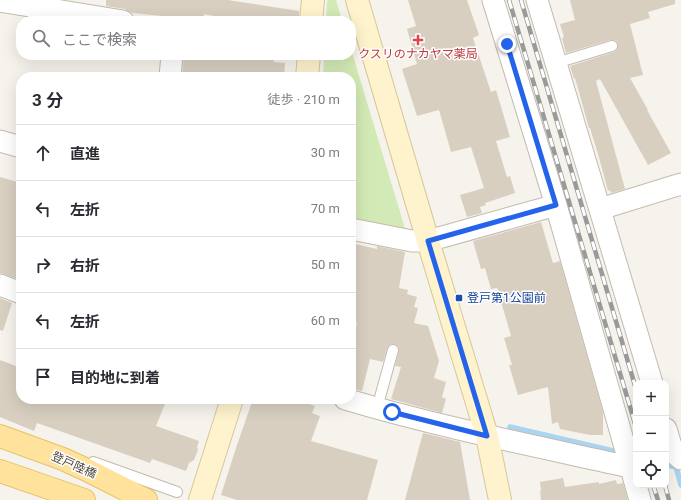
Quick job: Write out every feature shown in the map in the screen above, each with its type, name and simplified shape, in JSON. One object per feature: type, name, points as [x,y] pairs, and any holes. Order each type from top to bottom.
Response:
[{"type":"main road","name":"登戸陸橋","points":[[0,436],[63,459],[146,500]]},
{"type":"main road","points":[[0,470],[84,500]]},
{"type":"street","points":[[311,16],[313,0]]},
{"type":"street","points":[[357,0],[487,436],[500,500]]},
{"type":"street","points":[[493,0],[556,205],[640,500]]},
{"type":"street","points":[[537,0],[651,380]]},
{"type":"street","points":[[0,2],[91,16]]},
{"type":"street","points":[[170,72],[172,60]]},
{"type":"street","points":[[307,72],[309,60]]},
{"type":"street","points":[[0,141],[16,146]]},
{"type":"street","points":[[600,209],[681,184]]},
{"type":"street","points":[[356,230],[412,240],[428,241],[556,205]]},
{"type":"street","points":[[0,285],[16,291]]},
{"type":"street","points":[[356,402],[487,436],[628,458]]},
{"type":"street","points":[[198,500],[230,404]]},
{"type":"street","points":[[669,439],[673,452],[681,459]]},
{"type":"lane","points":[[556,63],[612,46]]},
{"type":"lane","points":[[377,408],[393,350]]},
{"type":"lane","points":[[0,430],[177,492]]},
{"type":"green space","points":[[336,0],[341,16],[326,16],[327,1]]},
{"type":"green space","points":[[324,60],[354,60],[406,232],[356,222],[356,72],[323,72]]},
{"type":"building","points":[[106,0],[228,0],[299,11],[299,16],[214,16],[204,14],[204,16],[163,16],[132,13],[125,9],[106,6]]},
{"type":"building","points":[[408,0],[467,0],[479,35],[473,38],[491,92],[496,90],[510,137],[496,141],[507,177],[510,176],[515,193],[485,203],[486,205],[480,207],[482,213],[467,217],[460,195],[484,188],[471,147],[451,152],[439,110],[417,116],[402,69],[417,64],[407,29],[416,26]]},
{"type":"building","points":[[570,0],[675,0],[675,4],[648,12],[650,18],[630,24],[643,75],[630,78],[671,153],[648,165],[600,79],[596,81],[625,189],[611,193],[610,190],[608,191],[575,78],[574,79],[570,66],[614,52],[617,50],[618,44],[616,41],[610,40],[566,53],[562,38],[564,37],[560,24],[575,20]]},
{"type":"building","points":[[184,60],[274,60],[274,62],[285,63],[284,72],[182,72]]},
{"type":"building","points":[[0,177],[16,182],[16,278],[0,273]]},
{"type":"building","points":[[541,222],[553,263],[560,261],[603,412],[603,435],[590,435],[560,429],[558,422],[552,424],[548,387],[518,395],[509,365],[512,365],[504,338],[511,336],[497,288],[491,289],[485,268],[481,269],[473,241]]},
{"type":"building","points":[[356,244],[377,249],[377,246],[405,252],[399,288],[408,290],[407,294],[417,297],[414,307],[418,308],[414,323],[428,326],[439,361],[434,378],[446,382],[442,397],[446,399],[442,413],[391,399],[401,367],[395,366],[399,349],[398,346],[394,344],[388,346],[383,362],[370,359],[362,391],[356,389]]},
{"type":"building","points":[[0,298],[12,303],[3,331],[0,330]]},
{"type":"building","points":[[0,360],[16,366],[16,404],[165,404],[156,426],[199,441],[197,447],[198,450],[194,460],[189,463],[186,471],[152,459],[150,463],[37,423],[34,431],[0,417]]},
{"type":"building","points":[[251,404],[309,404],[315,406],[312,413],[320,416],[311,441],[378,460],[367,500],[237,500],[221,495]]},
{"type":"building","points":[[423,433],[460,442],[470,500],[405,500]]},
{"type":"building","points":[[563,478],[565,487],[599,482],[599,484],[616,480],[617,484],[623,483],[628,500],[541,500],[540,482]]},
{"type":"waterway","points":[[510,427],[622,453]]},
{"type":"waterway","points":[[669,466],[676,467],[681,485]]},
{"type":"railway","points":[[509,0],[633,417]]},
{"type":"railway","points":[[521,0],[633,380]]},
{"type":"railway","points":[[654,488],[658,500]]},
{"type":"railway","points":[[666,488],[669,500]]},
{"type":"place","name":"クスリのナカヤマ薬局","points":[[418,40]]},
{"type":"place","name":"登戸第1公園前","points":[[459,298]]},
{"type":"route","points":[[392,412],[487,436],[428,241],[556,205],[507,44]]}]
